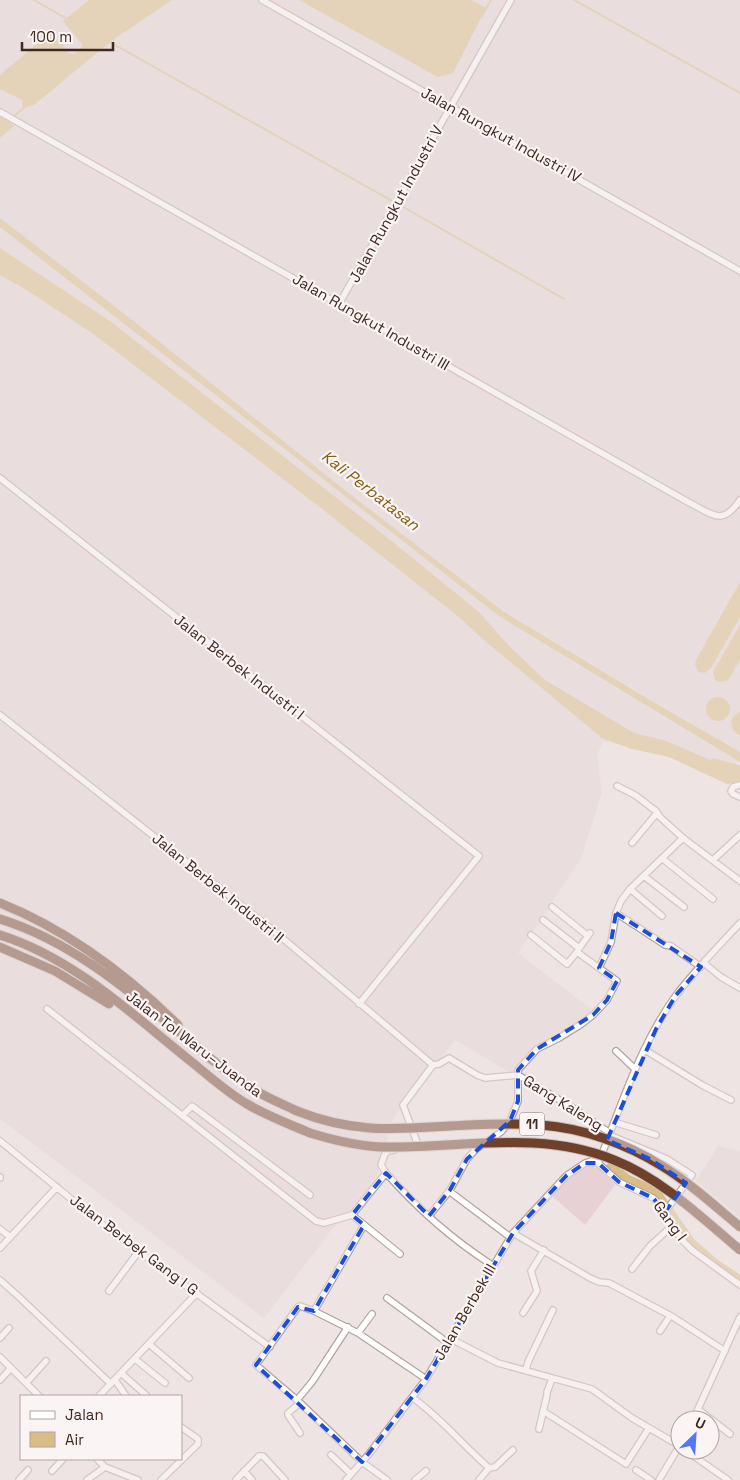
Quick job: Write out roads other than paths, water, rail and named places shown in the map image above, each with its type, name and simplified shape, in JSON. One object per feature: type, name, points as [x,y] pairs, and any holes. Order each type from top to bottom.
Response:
[{"type":"highway","points":[[0,904],[46,924],[99,958],[168,1015],[227,1072]]},
{"type":"highway","name":"Jalan Tol Waru–Juanda","points":[[0,919],[40,935],[72,951],[127,989],[227,1072],[254,1090],[316,1119],[341,1125],[382,1129],[520,1124],[543,1125],[592,1135],[628,1148],[663,1166],[701,1194],[740,1227]]},
{"type":"highway","name":"Jalan Tol Waru–Juanda","points":[[0,935],[34,949],[79,974],[127,1010],[208,1076],[247,1104],[310,1133],[378,1147],[501,1141],[547,1143],[593,1152],[635,1170],[665,1189],[740,1250]]},
{"type":"highway","points":[[0,947],[55,971],[101,998],[173,1053],[208,1076]]},
{"type":"street","name":"Jalan Rungkut Industri IV","points":[[262,0],[740,270]]},
{"type":"street","name":"Jalan Rungkut Industri V","points":[[339,304],[511,0]]},
{"type":"street","name":"Jalan Rungkut Industri III","points":[[0,112],[715,516],[729,514],[740,500]]},
{"type":"street","name":"Jalan Berbek Industri I","points":[[0,478],[479,856],[359,1004]]},
{"type":"street","name":"Jalan Berbek Industri II","points":[[0,715],[274,932],[433,1064]]},
{"type":"street","points":[[740,785],[733,787],[731,790],[733,794],[740,797]]},
{"type":"street","points":[[617,786],[635,795],[683,838],[740,881]]},
{"type":"street","points":[[632,843],[657,813]]},
{"type":"street","points":[[713,860],[740,835]]},
{"type":"street","points":[[599,968],[611,942],[616,913],[621,901],[630,889],[683,838]]},
{"type":"street","points":[[663,859],[713,899]]},
{"type":"street","points":[[644,876],[684,907]]},
{"type":"street","points":[[630,889],[662,916]]},
{"type":"street","points":[[531,935],[567,964],[578,950],[589,934],[552,907]]},
{"type":"street","points":[[616,913],[666,945],[671,946],[740,988]]},
{"type":"street","points":[[429,1216],[449,1191],[467,1159],[476,1148],[501,1132],[510,1121],[518,1101],[520,1089],[518,1070],[537,1049],[580,1025],[607,1000],[616,981],[543,920]]},
{"type":"street","points":[[598,1163],[635,1069],[676,995],[740,923]]},
{"type":"street","points":[[47,1009],[316,1221],[324,1223],[352,1214],[386,1173]]},
{"type":"street","points":[[644,1050],[731,1100]]},
{"type":"street","points":[[616,1051],[635,1069]]},
{"type":"street","name":"Gang Kaleng","points":[[433,1064],[439,1064],[449,1058],[485,1078],[518,1075],[576,1110],[610,1134],[667,1159],[692,1175],[666,1211]]},
{"type":"street","points":[[433,1064],[403,1105],[418,1148],[415,1150],[388,1151],[381,1165],[386,1173],[429,1216],[476,1255],[492,1265]]},
{"type":"street","points":[[183,1116],[192,1106],[310,1195]]},
{"type":"street","points":[[614,1122],[656,1135]]},
{"type":"street","name":"Jalan Berbek Gang I G","points":[[1,1144],[108,1229],[270,1347]]},
{"type":"street","name":"Jalan Berbek III","points":[[346,1480],[413,1398],[426,1379],[511,1235],[575,1169],[585,1162],[598,1163]]},
{"type":"street","name":"Gang I","points":[[598,1163],[619,1182],[653,1198],[666,1211],[682,1240],[692,1250],[740,1285]]},
{"type":"street","points":[[0,1248],[57,1187]]},
{"type":"street","points":[[449,1191],[511,1235],[544,1250],[590,1278],[599,1282],[610,1283],[670,1316],[725,1351]]},
{"type":"street","points":[[352,1214],[400,1254]]},
{"type":"street","points":[[314,1311],[364,1225]]},
{"type":"street","points":[[632,1269],[650,1246],[673,1225]]},
{"type":"street","points":[[0,1229],[10,1237]]},
{"type":"street","points":[[523,1313],[538,1291],[531,1271],[544,1250]]},
{"type":"street","points":[[109,1291],[139,1251]]},
{"type":"street","points":[[0,1280],[125,1395]]},
{"type":"street","points":[[100,1395],[197,1293]]},
{"type":"street","points":[[386,1298],[450,1341],[498,1363],[587,1387],[598,1392],[649,1428],[670,1440]]},
{"type":"street","points":[[387,1480],[362,1462],[256,1365],[300,1306],[358,1332],[426,1379]]},
{"type":"street","points":[[526,1370],[553,1310]]},
{"type":"street","points":[[358,1332],[372,1314]]},
{"type":"street","points":[[660,1331],[670,1316]]},
{"type":"street","points":[[699,1410],[740,1317]]},
{"type":"street","points":[[300,1433],[288,1415],[348,1327]]},
{"type":"street","points":[[0,1338],[9,1328]]},
{"type":"street","points":[[149,1344],[189,1378]]},
{"type":"street","points":[[0,1357],[38,1395]]},
{"type":"street","points":[[135,1359],[165,1383]]},
{"type":"street","points":[[27,1382],[46,1360]]},
{"type":"street","points":[[0,1380],[11,1368]]},
{"type":"street","points":[[121,1373],[146,1395]]},
{"type":"street","points":[[539,1429],[547,1392],[552,1379]]},
{"type":"street","points":[[413,1398],[440,1420],[467,1449],[489,1468]]},
{"type":"street","points":[[543,1411],[626,1464],[649,1428]]},
{"type":"street","points":[[720,1426],[730,1434]]},
{"type":"street","points":[[182,1428],[198,1439],[198,1444],[182,1460]]},
{"type":"street","points":[[479,1480],[489,1468],[495,1467],[513,1450]]},
{"type":"street","points":[[331,1455],[351,1474]]},
{"type":"street","points":[[236,1480],[259,1456],[263,1456],[285,1480]]},
{"type":"street","points":[[52,1471],[62,1460]]},
{"type":"street","points":[[98,1460],[105,1467],[138,1480]]},
{"type":"street","points":[[161,1480],[182,1460]]},
{"type":"street","points":[[659,1480],[671,1460]]},
{"type":"street","points":[[699,1460],[728,1480]]},
{"type":"street","points":[[87,1480],[105,1467]]},
{"type":"street","points":[[19,1480],[28,1470]]},
{"type":"street","points":[[636,1470],[651,1480]]},
{"type":"street","points":[[244,1471],[252,1480]]},
{"type":"street","points":[[415,1480],[426,1471]]},
{"type":"water","points":[[89,0],[172,0],[110,42],[34,105],[23,108],[22,100],[0,89],[0,75],[52,31],[69,53],[74,54],[82,47],[82,44],[63,21]]},
{"type":"water","points":[[299,0],[471,0],[486,8],[453,73],[438,77]]},
{"type":"water","points":[[4,116],[14,126],[0,138],[0,117]]},
{"type":"water","name":"Kali Perbatasan","points":[[0,218],[131,319],[347,492],[504,612],[740,752],[740,762],[499,616],[0,227]]},
{"type":"water","name":"Kali Perbatasan","points":[[0,248],[110,321],[384,535],[479,612],[509,646],[545,680],[634,733],[666,741],[738,772],[740,770],[740,782],[727,784],[669,757],[632,749],[602,738],[485,641],[459,617],[317,505],[92,333],[0,275]]},
{"type":"water","points":[[740,582],[740,617],[711,668],[705,673],[699,672],[695,665],[696,660]]},
{"type":"water","points":[[740,625],[740,660],[728,680],[720,682],[715,680],[713,672]]},
{"type":"water","points":[[718,697],[723,698],[729,704],[729,714],[723,720],[718,721],[713,720],[707,714],[706,709],[707,704],[713,698]]},
{"type":"water","points":[[740,712],[740,735],[731,724],[732,718]]},
{"type":"waterway","points":[[34,0],[67,19]]},
{"type":"waterway","points":[[481,17],[491,0]]},
{"type":"waterway","points":[[574,0],[740,93]]},
{"type":"waterway","points":[[108,41],[394,202]]},
{"type":"waterway","points":[[6,122],[24,108]]},
{"type":"waterway","points":[[398,204],[564,299]]},
{"type":"waterway","name":"Kali Perbatasan","points":[[714,764],[740,771]]},
{"type":"waterway","points":[[611,1168],[627,1180],[655,1192],[690,1243],[714,1264],[740,1281]]}]
